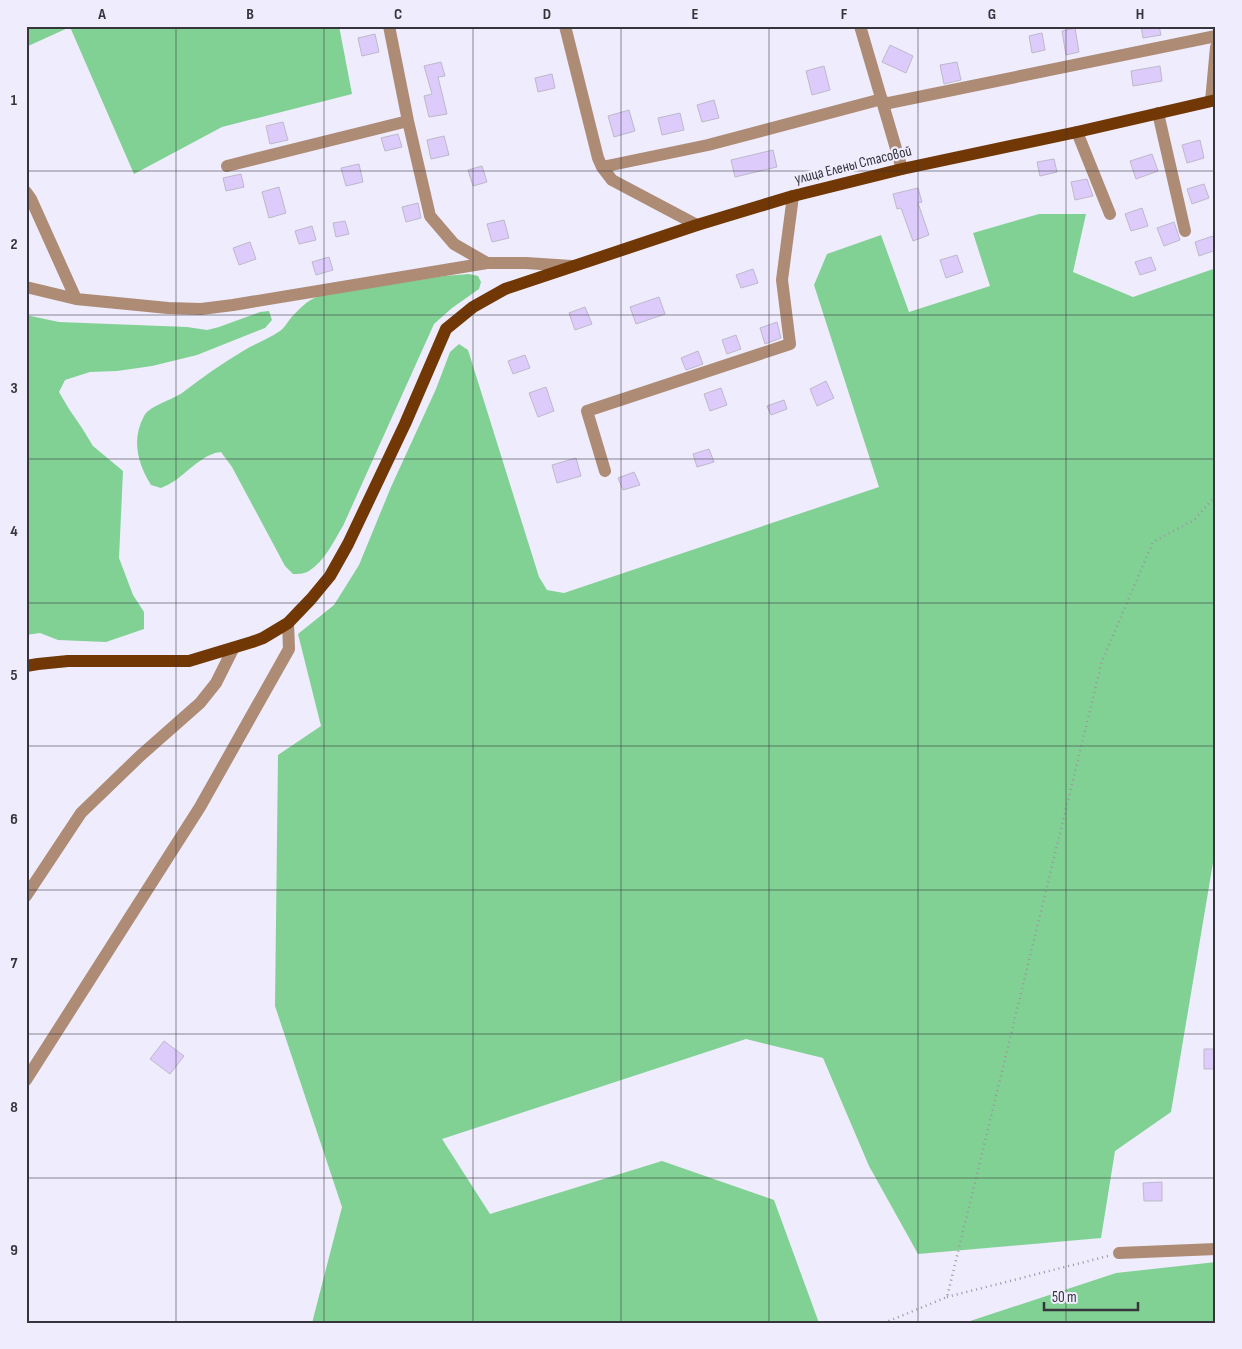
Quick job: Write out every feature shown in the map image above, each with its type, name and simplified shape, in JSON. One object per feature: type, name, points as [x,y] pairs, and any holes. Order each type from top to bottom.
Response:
[{"type":"main road","name":"улица Елены Стасовой","points":[[26,666],[68,661],[189,661],[263,638],[288,624],[330,576],[348,544],[406,424],[446,329],[473,307],[505,289],[698,225],[793,196],[902,169],[1078,132],[1213,100]]},
{"type":"street","points":[[389,26],[430,216],[454,244],[486,263]]},
{"type":"street","points":[[565,26],[598,158],[602,167],[612,180],[698,225]]},
{"type":"street","points":[[860,26],[902,169]]},
{"type":"street","points":[[602,167],[708,145],[883,102],[1216,36]]},
{"type":"street","points":[[1213,100],[1216,47]]},
{"type":"street","points":[[1158,113],[1185,231]]},
{"type":"street","points":[[227,166],[408,121]]},
{"type":"street","points":[[1078,132],[1110,214]]},
{"type":"street","points":[[26,192],[76,299]]},
{"type":"street","points":[[605,471],[587,411],[790,344],[782,280],[793,196]]},
{"type":"street","points":[[26,287],[76,299],[168,308],[201,309],[486,263],[572,266]]},
{"type":"street","points":[[26,1080],[200,807],[289,649],[288,624]]},
{"type":"street","points":[[26,896],[81,813],[140,756],[200,703],[216,683],[234,648]]},
{"type":"street","points":[[1119,1253],[1216,1249]]},
{"type":"path","points":[[947,1297],[1102,661],[1153,542],[1194,520],[1216,495]]},
{"type":"path","points":[[884,1323],[947,1297],[1119,1253]]},
{"type":"green space","points":[[26,26],[339,26],[352,94],[222,127],[134,174],[70,27],[26,47]]},
{"type":"green space","points":[[1039,214],[1086,214],[1073,272],[1133,297],[1216,268],[1216,845],[1171,1112],[1115,1151],[1101,1238],[918,1254],[869,1166],[823,1058],[746,1039],[442,1139],[490,1214],[662,1161],[774,1200],[819,1323],[312,1323],[342,1207],[275,1006],[278,755],[321,726],[298,634],[334,605],[359,565],[391,487],[436,389],[450,352],[459,344],[468,350],[539,577],[547,590],[564,593],[879,487],[814,285],[827,254],[881,235],[909,312],[990,286],[973,233]]},
{"type":"green space","points":[[469,274],[478,276],[481,282],[479,289],[452,308],[434,324],[343,526],[324,557],[309,571],[293,574],[285,566],[232,467],[221,452],[203,459],[176,480],[161,488],[151,485],[140,460],[137,443],[140,425],[147,412],[181,393],[243,351],[280,331],[296,312],[310,300],[319,296],[444,276]]},
{"type":"green space","points":[[269,311],[272,320],[265,328],[197,355],[152,366],[117,371],[90,372],[65,380],[59,392],[69,409],[93,446],[123,471],[119,558],[133,595],[144,612],[144,629],[106,642],[58,640],[40,633],[26,635],[26,315],[59,322],[187,327],[207,330],[260,312]]},
{"type":"green space","points":[[1216,1262],[1216,1323],[964,1323],[1116,1273]]},
{"type":"building","points":[[1141,26],[1159,26],[1161,35],[1143,38]]},
{"type":"building","points":[[1075,28],[1079,52],[1066,55],[1062,31]]},
{"type":"building","points":[[1042,33],[1045,50],[1032,53],[1029,36]]},
{"type":"building","points":[[375,34],[379,52],[362,56],[358,38]]},
{"type":"building","points":[[890,45],[913,56],[906,73],[882,62]]},
{"type":"building","points":[[441,62],[445,76],[438,77],[447,114],[429,117],[424,96],[432,94],[424,66]]},
{"type":"building","points":[[957,62],[961,80],[944,84],[940,65]]},
{"type":"building","points":[[824,66],[830,90],[812,95],[806,71]]},
{"type":"building","points":[[1160,66],[1162,81],[1133,86],[1131,71]]},
{"type":"building","points":[[552,74],[555,88],[538,92],[535,78]]},
{"type":"building","points":[[714,100],[719,118],[702,122],[697,105]]},
{"type":"building","points":[[629,110],[635,131],[614,137],[608,116]]},
{"type":"building","points":[[680,113],[684,130],[662,135],[658,118]]},
{"type":"building","points":[[283,122],[288,140],[270,144],[266,126]]},
{"type":"building","points":[[398,134],[402,147],[385,151],[381,138]]},
{"type":"building","points":[[444,136],[449,155],[431,159],[427,140]]},
{"type":"building","points":[[1200,140],[1204,158],[1187,163],[1182,145]]},
{"type":"building","points":[[773,150],[777,167],[735,177],[731,160]]},
{"type":"building","points":[[1152,154],[1158,171],[1136,179],[1130,161]]},
{"type":"building","points":[[1054,159],[1057,172],[1040,176],[1037,162]]},
{"type":"building","points":[[359,164],[363,182],[346,186],[341,168]]},
{"type":"building","points":[[482,166],[487,182],[473,186],[468,170]]},
{"type":"building","points":[[241,174],[244,187],[226,191],[223,178]]},
{"type":"building","points":[[1087,179],[1093,196],[1075,200],[1071,182]]},
{"type":"building","points":[[1204,184],[1209,198],[1192,204],[1187,189]]},
{"type":"building","points":[[279,187],[286,213],[269,218],[262,192]]},
{"type":"building","points":[[918,188],[922,202],[918,203],[929,235],[913,241],[901,208],[897,209],[893,194]]},
{"type":"building","points":[[418,203],[421,218],[406,222],[402,207]]},
{"type":"building","points":[[1142,208],[1148,226],[1131,231],[1125,214]]},
{"type":"building","points":[[504,220],[509,238],[492,242],[487,224]]},
{"type":"building","points":[[345,221],[349,234],[336,237],[333,223]]},
{"type":"building","points":[[1174,222],[1180,240],[1164,246],[1157,228]]},
{"type":"building","points":[[312,226],[316,240],[299,244],[295,231]]},
{"type":"building","points":[[1216,235],[1216,250],[1199,256],[1195,242]]},
{"type":"building","points":[[250,242],[256,259],[239,265],[233,248]]},
{"type":"building","points":[[957,255],[963,272],[946,278],[940,260]]},
{"type":"building","points":[[329,257],[333,270],[316,275],[312,262]]},
{"type":"building","points":[[1151,257],[1156,270],[1140,275],[1135,262]]},
{"type":"building","points":[[753,269],[758,283],[741,288],[736,275]]},
{"type":"building","points":[[659,297],[665,314],[636,324],[630,307]]},
{"type":"building","points":[[585,307],[592,324],[575,330],[569,313]]},
{"type":"building","points":[[777,322],[781,338],[765,344],[760,328]]},
{"type":"building","points":[[736,335],[741,349],[727,354],[722,340]]},
{"type":"building","points":[[698,351],[703,364],[686,370],[681,358]]},
{"type":"building","points":[[525,355],[530,368],[513,374],[508,361]]},
{"type":"building","points":[[826,381],[834,398],[817,406],[810,389]]},
{"type":"building","points":[[546,387],[554,411],[538,417],[529,393]]},
{"type":"building","points":[[721,388],[727,405],[710,411],[704,394]]},
{"type":"building","points":[[784,400],[787,409],[771,415],[767,406]]},
{"type":"building","points":[[709,449],[714,462],[697,467],[693,454]]},
{"type":"building","points":[[576,458],[581,476],[557,483],[552,465]]},
{"type":"building","points":[[634,472],[640,485],[623,490],[618,478]]},
{"type":"building","points":[[164,1041],[184,1056],[170,1074],[150,1059]]},
{"type":"building","points":[[1204,1049],[1216,1049],[1216,1069],[1204,1069]]},
{"type":"building","points":[[1162,1182],[1162,1201],[1144,1201],[1143,1183]]}]
